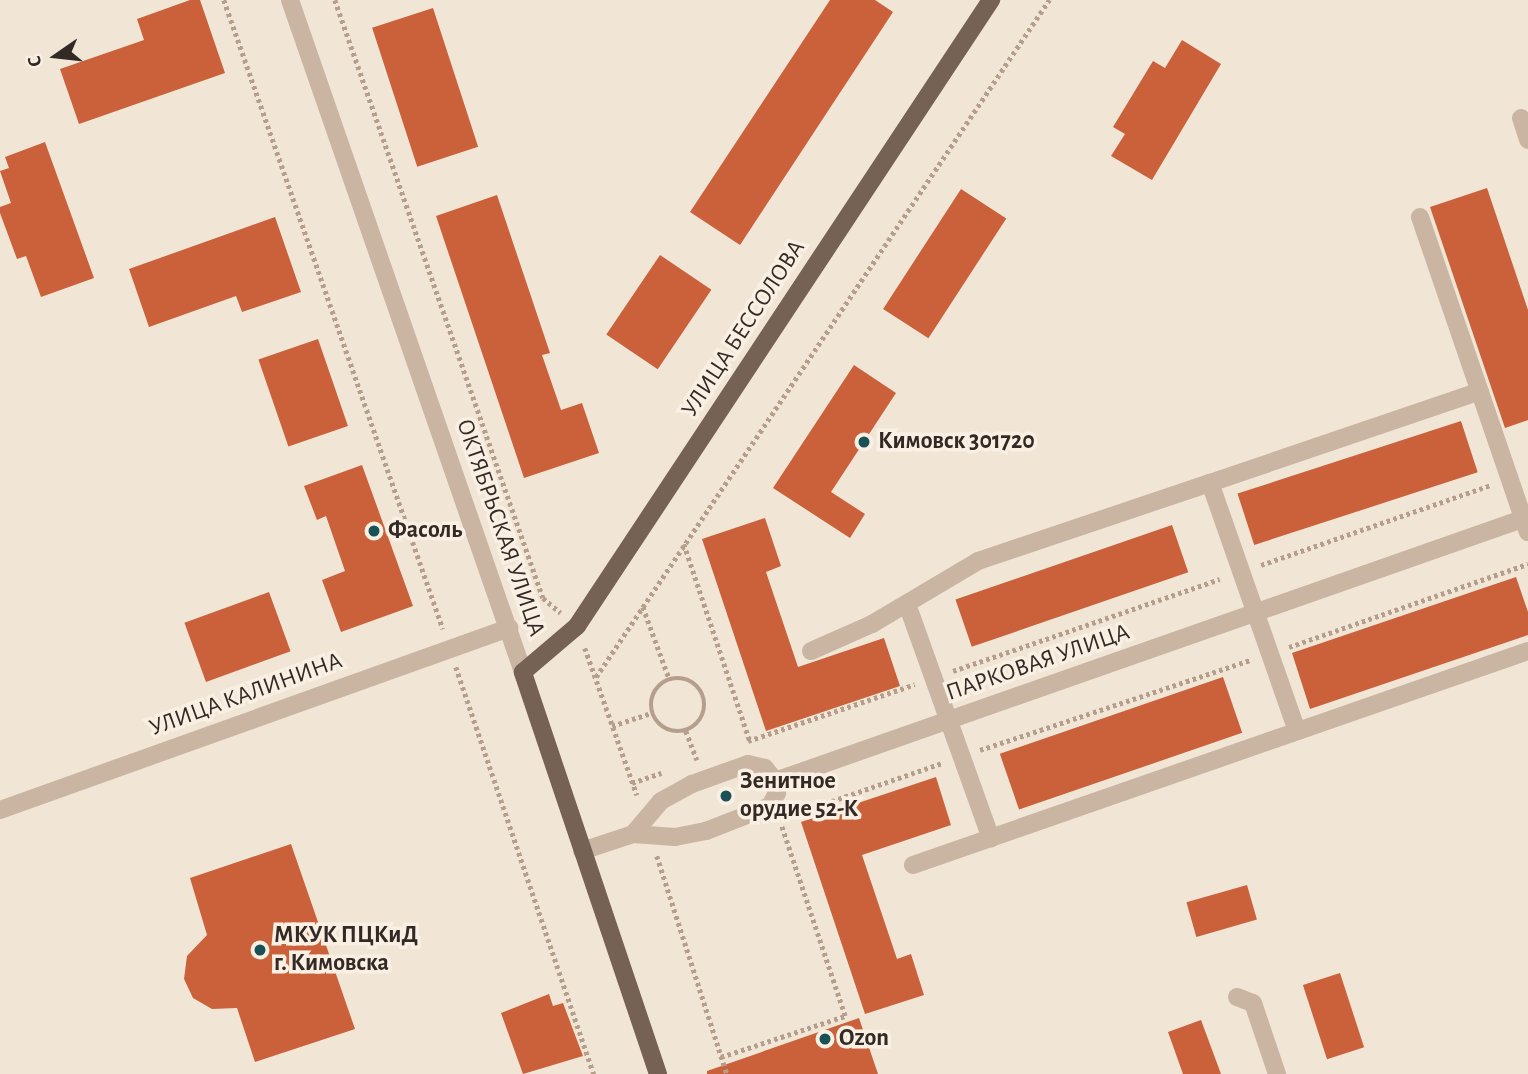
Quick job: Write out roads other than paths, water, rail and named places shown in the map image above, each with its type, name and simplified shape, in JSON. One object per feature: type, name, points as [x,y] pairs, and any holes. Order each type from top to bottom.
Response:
[{"type":"main road","name":"УЛИЦА БЕССОЛОВА","points":[[523,672],[577,626],[991,0]]},
{"type":"main road","name":"ОКТЯБРЬСКАЯ УЛИЦА","points":[[523,672],[658,1074]]},
{"type":"street","name":"ОКТЯБРЬСКАЯ УЛИЦА","points":[[290,0],[523,672]]},
{"type":"street","points":[[1521,118],[1528,140]]},
{"type":"street","points":[[1420,217],[1526,522]]},
{"type":"street","points":[[811,651],[907,604],[978,561],[1480,391]]},
{"type":"street","points":[[1210,483],[1297,731]]},
{"type":"street","name":"ПАРКОВАЯ УЛИЦА","points":[[775,781],[1256,612],[1526,522]]},
{"type":"street","points":[[907,604],[936,677],[991,838]]},
{"type":"street","name":"УЛИЦА КАЛИНИНА","points":[[0,810],[509,628]]},
{"type":"street","points":[[913,865],[1528,650]]},
{"type":"street","points":[[582,851],[642,835],[706,831],[763,811],[775,798],[775,781],[765,768],[748,764],[692,784],[645,817],[642,835]]},
{"type":"street","points":[[1237,998],[1252,1003],[1277,1074]]},
{"type":"place","name":"Кимовск 301720","points":[[864,442]]},
{"type":"place","name":"Фасоль","points":[[374,531]]},
{"type":"place","name":"Зенитное орудие 52-К","points":[[726,796]]},
{"type":"place","name":"МКУК ПЦКиД г. Кимовска","points":[[260,950]]},
{"type":"place","name":"Ozon","points":[[825,1039]]}]
